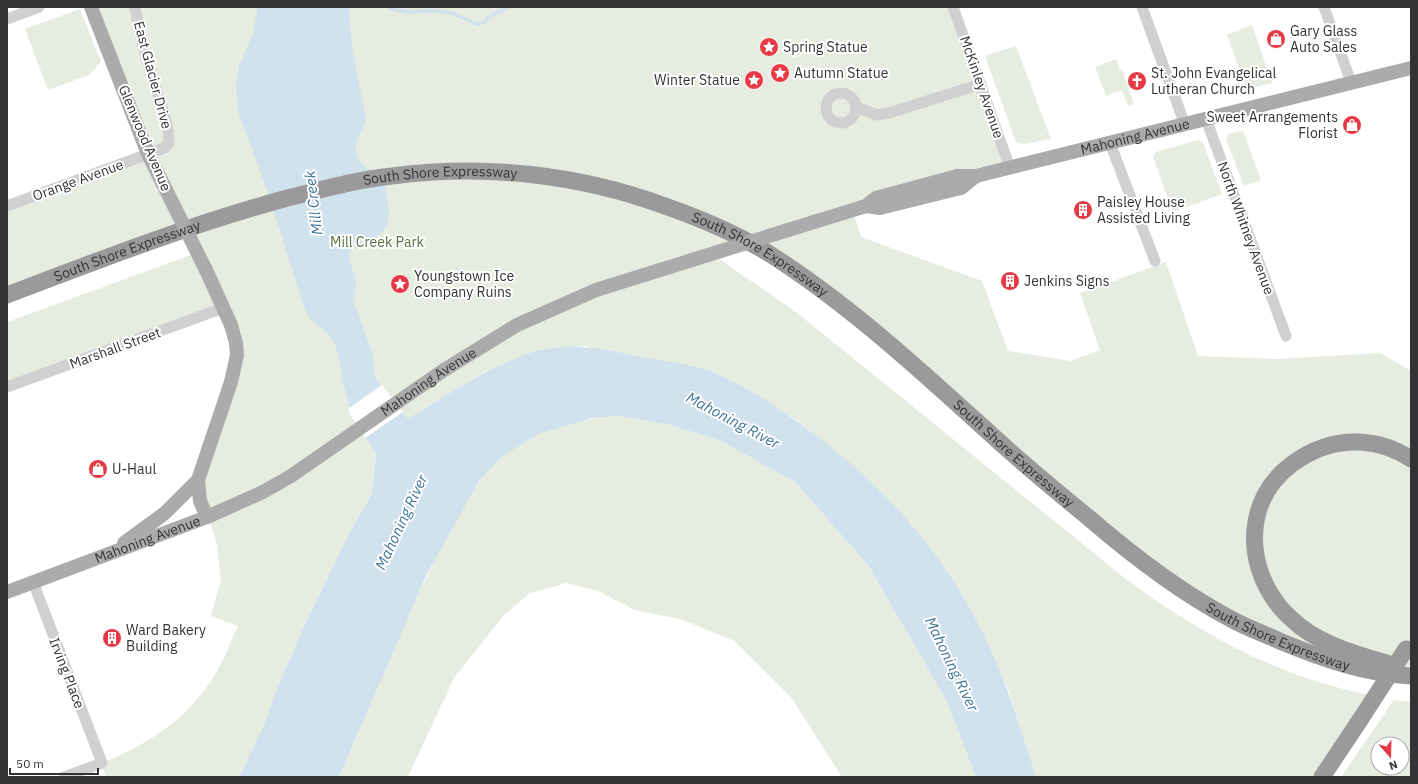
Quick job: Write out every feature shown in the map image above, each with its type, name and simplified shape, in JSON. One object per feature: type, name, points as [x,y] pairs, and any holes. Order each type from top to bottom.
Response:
[{"type":"highway","name":"South Shore Expressway","points":[[7,295],[163,236],[227,215],[335,185],[393,176],[485,171],[547,175],[604,186],[650,200],[708,222],[747,240],[829,295],[938,386],[1008,450],[1108,534],[1177,587],[1236,622],[1318,657],[1366,670],[1411,676]]},
{"type":"highway","points":[[1411,459],[1393,449],[1367,443],[1338,443],[1309,452],[1285,469],[1274,481],[1263,498],[1256,516],[1253,532],[1257,562],[1266,587],[1279,607],[1303,628],[1328,642],[1361,656],[1411,670]]},
{"type":"highway","points":[[1322,777],[1408,645]]},
{"type":"main road","name":"Glenwood Avenue","points":[[91,7],[148,154],[206,270],[223,308],[236,343],[235,368],[198,480],[200,501],[207,517]]},
{"type":"main road","name":"Mahoning Avenue","points":[[7,592],[207,517],[263,492],[291,476],[472,351],[532,317],[596,290],[866,206],[876,198],[957,176],[976,176],[1010,168],[1411,68]]},
{"type":"main road","points":[[105,556],[165,513],[198,480]]},
{"type":"street","points":[[7,19],[39,7]]},
{"type":"street","name":"East Glacier Drive","points":[[135,7],[143,49],[169,134],[169,143],[164,148],[148,154]]},
{"type":"street","name":"McKinley Avenue","points":[[954,7],[1010,168]]},
{"type":"street","points":[[1142,7],[1185,125]]},
{"type":"street","points":[[1324,7],[1351,82]]},
{"type":"street","points":[[856,107],[877,114],[889,113],[981,84]]},
{"type":"street","name":"North Whitney Avenue","points":[[1206,119],[1286,336]]},
{"type":"street","points":[[1110,143],[1155,261]]},
{"type":"street","name":"Orange Avenue","points":[[7,206],[148,154]]},
{"type":"street","name":"Marshall Street","points":[[7,387],[223,308]]},
{"type":"street","name":"Irving Place","points":[[33,582],[102,763],[64,777]]},
{"type":"green space","name":"Mill Creek Park","points":[[91,7],[953,7],[1010,168],[852,210],[861,237],[982,281],[1008,351],[1071,361],[1100,350],[1080,293],[1166,262],[1198,356],[1277,359],[1380,353],[1411,371],[1411,677],[1236,622],[1008,450],[750,242],[712,254],[796,312],[1127,580],[1214,637],[1244,652],[1307,678],[1340,688],[1375,696],[1322,777],[1036,777],[1008,689],[974,616],[946,570],[883,494],[839,454],[798,421],[768,402],[585,346],[534,352],[481,374],[421,410],[376,454],[371,494],[350,532],[305,624],[279,684],[263,727],[239,777],[106,777],[102,763],[152,738],[182,715],[195,702],[217,671],[238,626],[211,616],[221,580],[217,545],[198,480],[235,368],[223,308],[7,387],[7,322],[191,255],[185,229],[7,295],[7,206],[148,154]]},
{"type":"green space","points":[[80,9],[101,62],[89,75],[48,90],[25,29]]},
{"type":"green space","points":[[1252,25],[1272,83],[1247,89],[1227,35]]},
{"type":"green space","points":[[1016,46],[1051,139],[1023,144],[1016,142],[985,56]]},
{"type":"green space","points":[[1116,59],[1120,70],[1122,69],[1134,104],[1128,106],[1122,90],[1106,96],[1095,67]]},
{"type":"green space","points":[[1243,131],[1261,180],[1244,186],[1226,139],[1229,134]]},
{"type":"green space","points":[[1198,140],[1203,143],[1222,194],[1173,212],[1153,157],[1156,152]]},
{"type":"green space","points":[[617,416],[671,425],[721,441],[795,482],[868,565],[945,698],[976,777],[842,777],[791,697],[734,641],[680,619],[635,610],[598,591],[567,583],[530,593],[504,615],[454,678],[408,777],[339,777],[392,653],[434,561],[472,493],[484,475],[499,458],[524,440],[570,423]]},
{"type":"green space","points":[[1394,700],[1411,702],[1411,777],[1341,777]]},
{"type":"water","points":[[258,7],[349,7],[352,49],[366,120],[357,140],[357,155],[362,164],[382,183],[387,194],[389,208],[388,222],[383,231],[348,252],[356,283],[353,298],[373,356],[374,372],[378,383],[408,419],[500,365],[533,352],[562,347],[606,350],[689,366],[712,372],[743,387],[773,405],[803,426],[833,448],[861,472],[912,525],[935,554],[956,584],[984,635],[1016,715],[1036,777],[976,777],[945,698],[868,565],[795,482],[721,441],[671,425],[617,416],[592,418],[538,434],[500,458],[479,481],[427,574],[339,777],[239,777],[263,727],[279,684],[305,624],[350,532],[371,495],[376,454],[352,413],[342,380],[336,347],[328,334],[310,319],[304,307],[267,190],[238,111],[236,85],[239,66],[253,33]]},
{"type":"pier","points":[[382,385],[403,412],[365,438],[357,427],[348,409]]},
{"type":"waterway","points":[[390,8],[406,12],[432,11],[451,13],[477,24],[483,23],[492,15],[508,7]]},
{"type":"place","name":"Gary Glass Auto Sales","points":[[1276,39]]},
{"type":"place","name":"Spring Statue","points":[[769,47]]},
{"type":"place","name":"Autumn Statue","points":[[780,73]]},
{"type":"place","name":"Winter Statue","points":[[754,80]]},
{"type":"place","name":"St. John Evangelical Lutheran Church","points":[[1137,81]]},
{"type":"place","name":"Sweet Arrangements Florist","points":[[1352,125]]},
{"type":"place","name":"Paisley House Assisted Living","points":[[1083,210]]},
{"type":"place","name":"Jenkins Signs","points":[[1010,281]]},
{"type":"place","name":"Youngstown Ice Company Ruins","points":[[400,284]]},
{"type":"place","name":"U-Haul","points":[[98,469]]},
{"type":"place","name":"Ward Bakery Building","points":[[112,638]]},
{"type":"water label","name":"Mill Creek","points":[[313,203]]},
{"type":"water label","name":"Mahoning River","points":[[733,420]]},
{"type":"water label","name":"Mahoning River","points":[[401,522]]},
{"type":"water label","name":"Mahoning River","points":[[952,664]]}]
